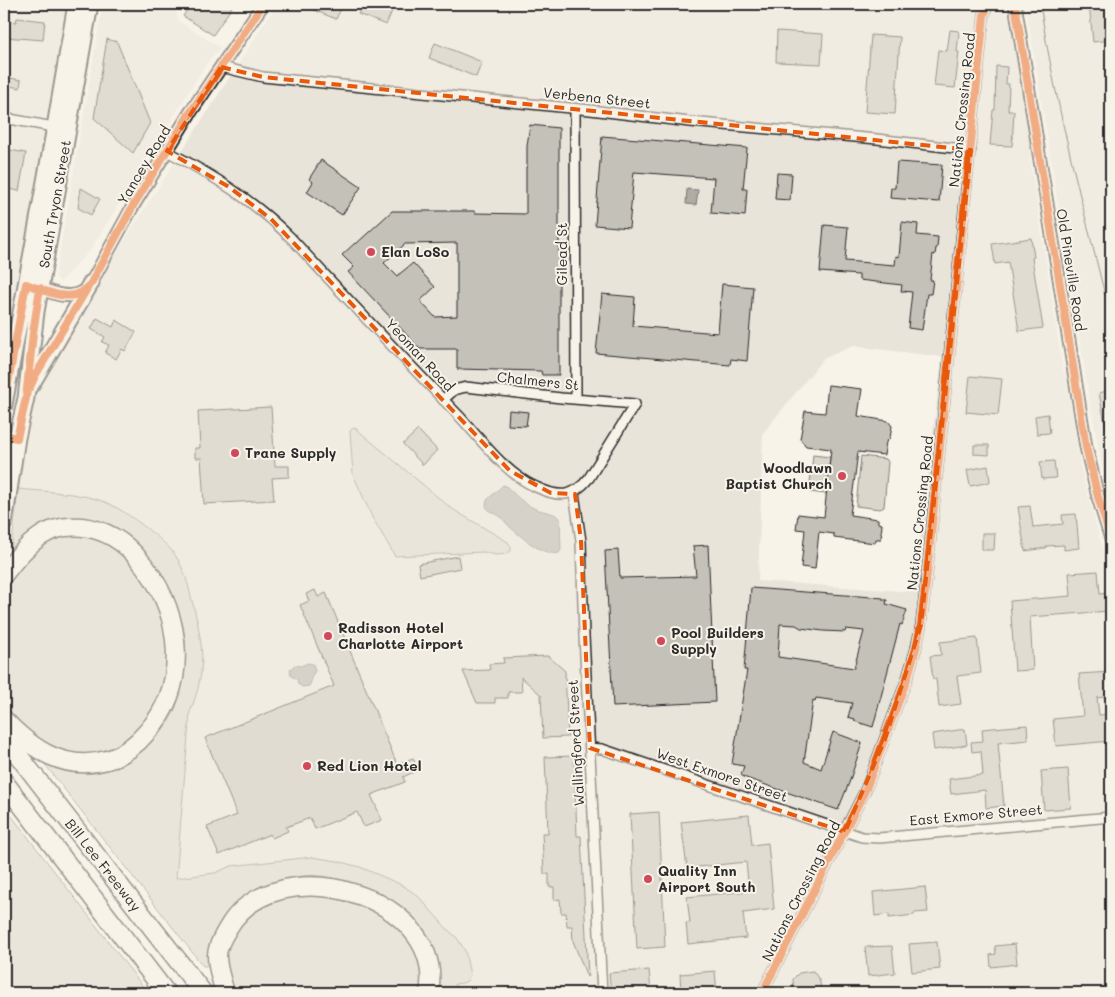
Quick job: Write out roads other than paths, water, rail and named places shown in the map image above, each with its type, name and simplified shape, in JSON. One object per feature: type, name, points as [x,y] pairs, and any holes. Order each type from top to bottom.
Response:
[{"type":"highway","points":[[4,574],[29,545],[43,535],[55,530],[83,527],[110,534],[135,553],[154,578],[164,596],[175,634],[176,655],[175,675],[171,692],[163,710],[153,726],[142,738],[112,759],[98,763],[83,764],[53,758],[34,748],[4,720]]},
{"type":"highway","name":"Bill Lee Freeway","points":[[4,737],[202,993]]},
{"type":"highway","name":"Bill Lee Freeway","points":[[4,782],[166,993]]},
{"type":"highway","points":[[226,993],[218,970],[217,954],[224,935],[240,911],[261,897],[276,891],[293,887],[315,886],[334,888],[364,897],[388,910],[408,926],[418,937],[428,958],[431,973],[429,993]]},
{"type":"main road","name":"South Tryon Street","points":[[4,523],[10,437],[26,398],[33,333],[62,128],[76,4]]},
{"type":"main road","name":"South Tryon Street","points":[[4,405],[26,284],[90,4]]},
{"type":"main road","points":[[26,398],[35,376],[80,303],[90,283]]},
{"type":"street","name":"Yancey Road","points":[[90,283],[133,206],[167,151],[263,4]]},
{"type":"street","name":"Nations Crossing Road","points":[[762,993],[866,789],[907,679],[921,625],[984,15],[989,4]]},
{"type":"street","name":"Old Pineville Road","points":[[1015,4],[1086,447],[1098,497],[1111,539]]},
{"type":"street","name":"Verbena Street","points":[[222,67],[263,77],[971,150]]},
{"type":"street","name":"Gilead St","points":[[575,109],[576,399]]},
{"type":"street","points":[[4,118],[62,128]]},
{"type":"street","name":"Yeoman Road","points":[[167,151],[230,187],[271,219],[510,471],[535,487],[551,493],[562,495],[574,493]]},
{"type":"street","points":[[26,284],[63,295],[72,295],[82,292],[90,283]]},
{"type":"street","name":"Chalmers St","points":[[443,400],[454,390],[466,387],[635,404],[589,478],[582,488],[574,493]]},
{"type":"street","name":"Wallingford Street","points":[[574,493],[581,541],[602,993]]},
{"type":"street","name":"West Exmore Street","points":[[590,748],[602,749],[844,832]]},
{"type":"street","name":"East Exmore Street","points":[[844,832],[862,837],[879,838],[1111,817]]},
{"type":"tram line","points":[[1040,4],[1063,123],[1111,319]]},
{"type":"place","name":"Elan LoSo","points":[[371,252]]},
{"type":"place","name":"Trane Supply","points":[[235,453]]},
{"type":"place","name":"Woodlawn Baptist Church","points":[[842,476]]},
{"type":"place","name":"Radisson Hotel Charlotte Airport","points":[[328,636]]},
{"type":"place","name":"Pool Builders Supply","points":[[661,641]]},
{"type":"place","name":"Red Lion Hotel","points":[[307,766]]},
{"type":"place","name":"Quality Inn Airport South","points":[[648,879]]}]
